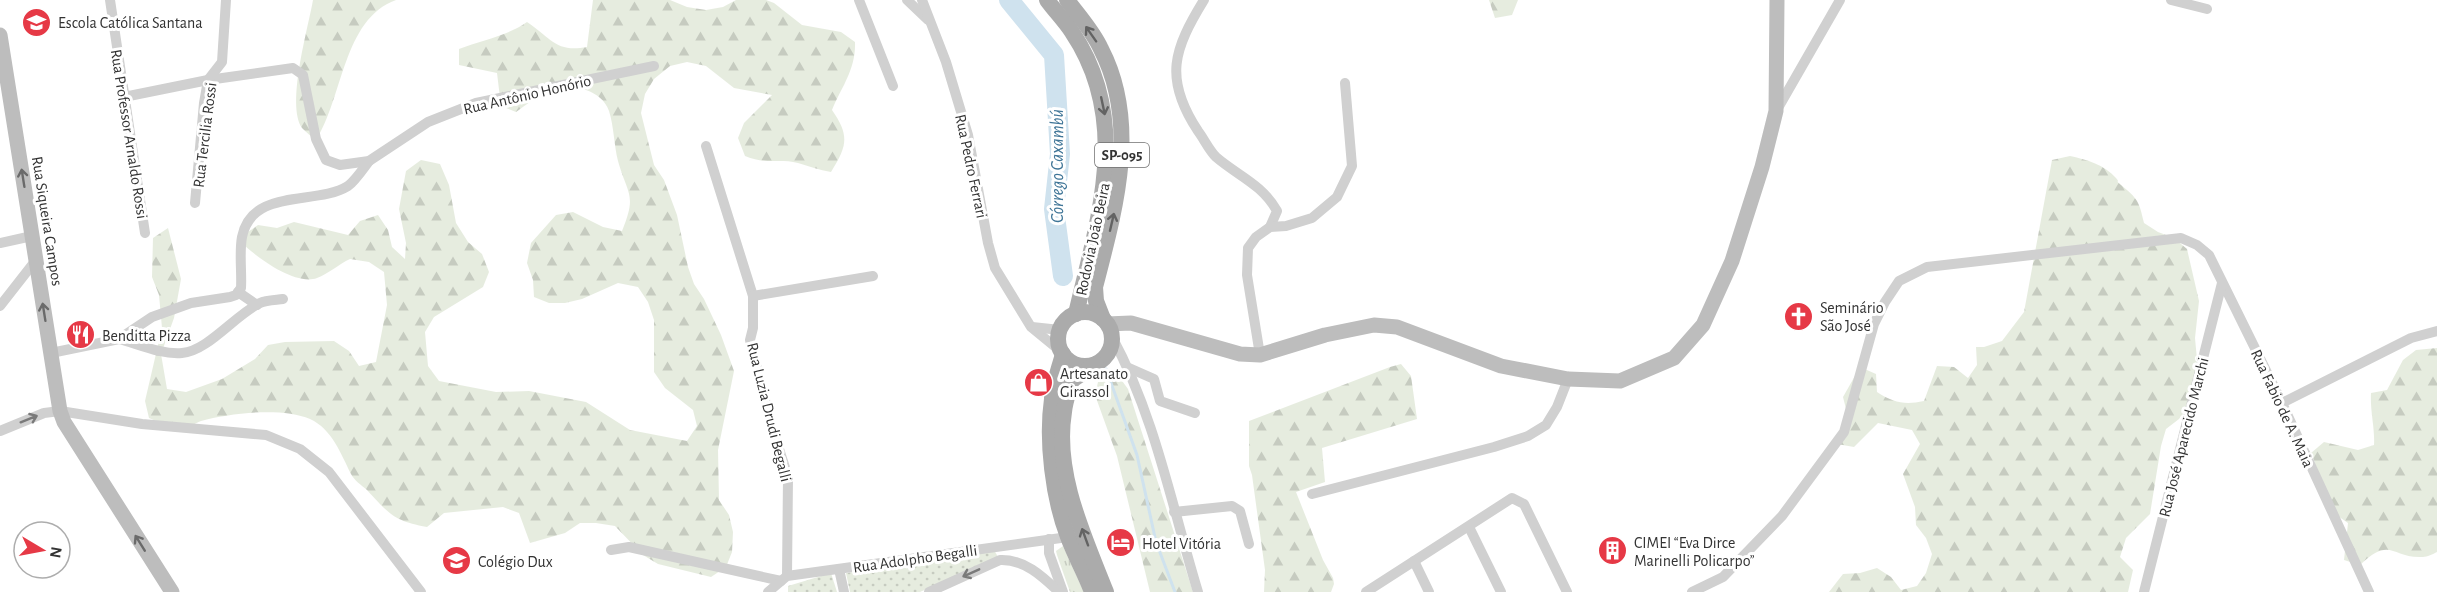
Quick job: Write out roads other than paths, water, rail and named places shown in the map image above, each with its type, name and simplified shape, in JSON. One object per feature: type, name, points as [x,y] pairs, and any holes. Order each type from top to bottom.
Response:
[{"type":"main road","name":"Rodovia João Beira","points":[[1047,0],[1073,33],[1091,68],[1103,105],[1107,135],[1104,196],[1076,314]]},
{"type":"main road","name":"Rodovia João Beira","points":[[1066,0],[1101,49],[1112,79],[1119,110],[1122,151],[1119,184],[1095,287],[1096,301],[1108,327]]},
{"type":"main road","points":[[1092,592],[1068,537],[1059,508],[1051,454],[1052,399],[1061,352],[1060,330],[1069,318],[1076,314],[1090,313],[1108,327],[1108,353],[1072,380],[1064,412],[1063,449],[1073,506],[1106,592]]},
{"type":"main road","points":[[1061,352],[1074,364],[1089,366],[1096,364]]},
{"type":"street","name":"Rua Professor Arnaldo Rossi","points":[[110,0],[145,233]]},
{"type":"street","name":"Rua Tercilia Rossi","points":[[195,202],[208,80],[222,62],[226,0]]},
{"type":"street","points":[[859,0],[893,86]]},
{"type":"street","points":[[907,0],[932,25]]},
{"type":"street","name":"Rua Pedro Ferrari","points":[[922,0],[946,62],[968,135],[987,243],[995,268],[1031,327],[1061,352]]},
{"type":"street","points":[[1204,0],[1184,33],[1176,60],[1176,84],[1190,118],[1215,156],[1269,196],[1277,212],[1270,227],[1256,237],[1248,249],[1246,275],[1260,356]]},
{"type":"street","points":[[1198,592],[1157,449],[1129,368],[1108,327],[1131,323],[1240,354],[1260,356],[1325,335],[1374,325],[1396,327],[1501,366],[1568,379],[1620,381],[1674,358],[1703,325],[1732,261],[1762,167],[1776,111],[1777,0]]},
{"type":"street","points":[[1776,111],[1840,0]]},
{"type":"street","points":[[2171,0],[2207,9]]},
{"type":"street","name":"Rua Siqueira Campos","points":[[0,35],[7,117],[32,236],[60,411],[64,422],[172,592]]},
{"type":"street","name":"Rua Antônio Honório","points":[[124,97],[208,80],[293,68],[303,75],[316,139],[326,159],[340,165],[369,161],[428,122],[476,103],[654,66]]},
{"type":"street","points":[[1270,227],[1286,226],[1312,218],[1337,196],[1352,166],[1345,83]]},
{"type":"street","name":"Rua Luzia Drudi Begalli","points":[[706,146],[753,296],[753,328],[750,340],[771,424],[788,477],[779,585]]},
{"type":"street","points":[[51,353],[118,339],[152,317],[190,303],[230,297],[241,288],[242,236],[253,215],[275,202],[348,186],[369,161]]},
{"type":"street","points":[[0,243],[32,236]]},
{"type":"street","name":"Rua Fabio de A. Maia","points":[[1692,592],[1723,576],[1782,516],[1844,432],[1874,324],[1884,302],[1899,281],[1927,267],[2181,238],[2197,245],[2209,255],[2282,403],[2369,592]]},
{"type":"street","points":[[0,306],[36,260]]},
{"type":"street","points":[[753,296],[873,276]]},
{"type":"street","name":"Rua José Aparecido Marchi","points":[[2144,592],[2223,283]]},
{"type":"street","points":[[238,292],[257,305]]},
{"type":"street","points":[[118,339],[174,353],[184,353],[200,349],[261,302],[283,299]]},
{"type":"street","points":[[1031,327],[1060,330]]},
{"type":"street","points":[[2282,403],[2411,338],[2437,331]]},
{"type":"street","points":[[1129,368],[1154,379],[1160,401],[1195,413]]},
{"type":"street","points":[[1311,494],[1494,447],[1528,436],[1546,424],[1557,406],[1568,379]]},
{"type":"street","points":[[0,431],[44,413],[60,411],[142,424],[266,435],[300,449],[329,472],[421,592]]},
{"type":"street","points":[[1366,592],[1512,498],[1524,504],[1567,592]]},
{"type":"street","points":[[1174,512],[1232,506],[1240,511],[1249,544]]},
{"type":"street","points":[[1469,527],[1501,592]]},
{"type":"street","name":"Rua Adolpho Begalli","points":[[611,550],[628,548],[779,585],[839,569],[1068,537]]},
{"type":"street","points":[[1049,539],[1049,553],[1063,592]]},
{"type":"street","points":[[1006,545],[1010,559]]},
{"type":"street","points":[[929,592],[1000,560],[1010,559],[1042,576],[1059,592]]},
{"type":"street","points":[[1414,561],[1429,592]]},
{"type":"street","points":[[839,569],[844,592]]},
{"type":"waterway","name":"Córrego Caxambú","points":[[1009,0],[1054,55],[1060,154],[1054,209],[1063,276]]},
{"type":"waterway","name":"Córrego Caxambú","points":[[1106,369],[1137,455],[1156,542],[1175,592]]},
{"type":"place","name":"Escola Católica Santana","points":[[37,22]]},
{"type":"place","name":"Seminário São José","points":[[1799,316]]},
{"type":"place","name":"Benditta Pizza","points":[[81,335]]},
{"type":"place","name":"Artesanato Girassol","points":[[1039,382]]},
{"type":"place","name":"Hotel Vitória","points":[[1121,543]]},
{"type":"place","name":"CIMEI “Eva Dirce Marinelli Policarpo”","points":[[1613,551]]},
{"type":"place","name":"Colégio Dux","points":[[457,561]]}]
